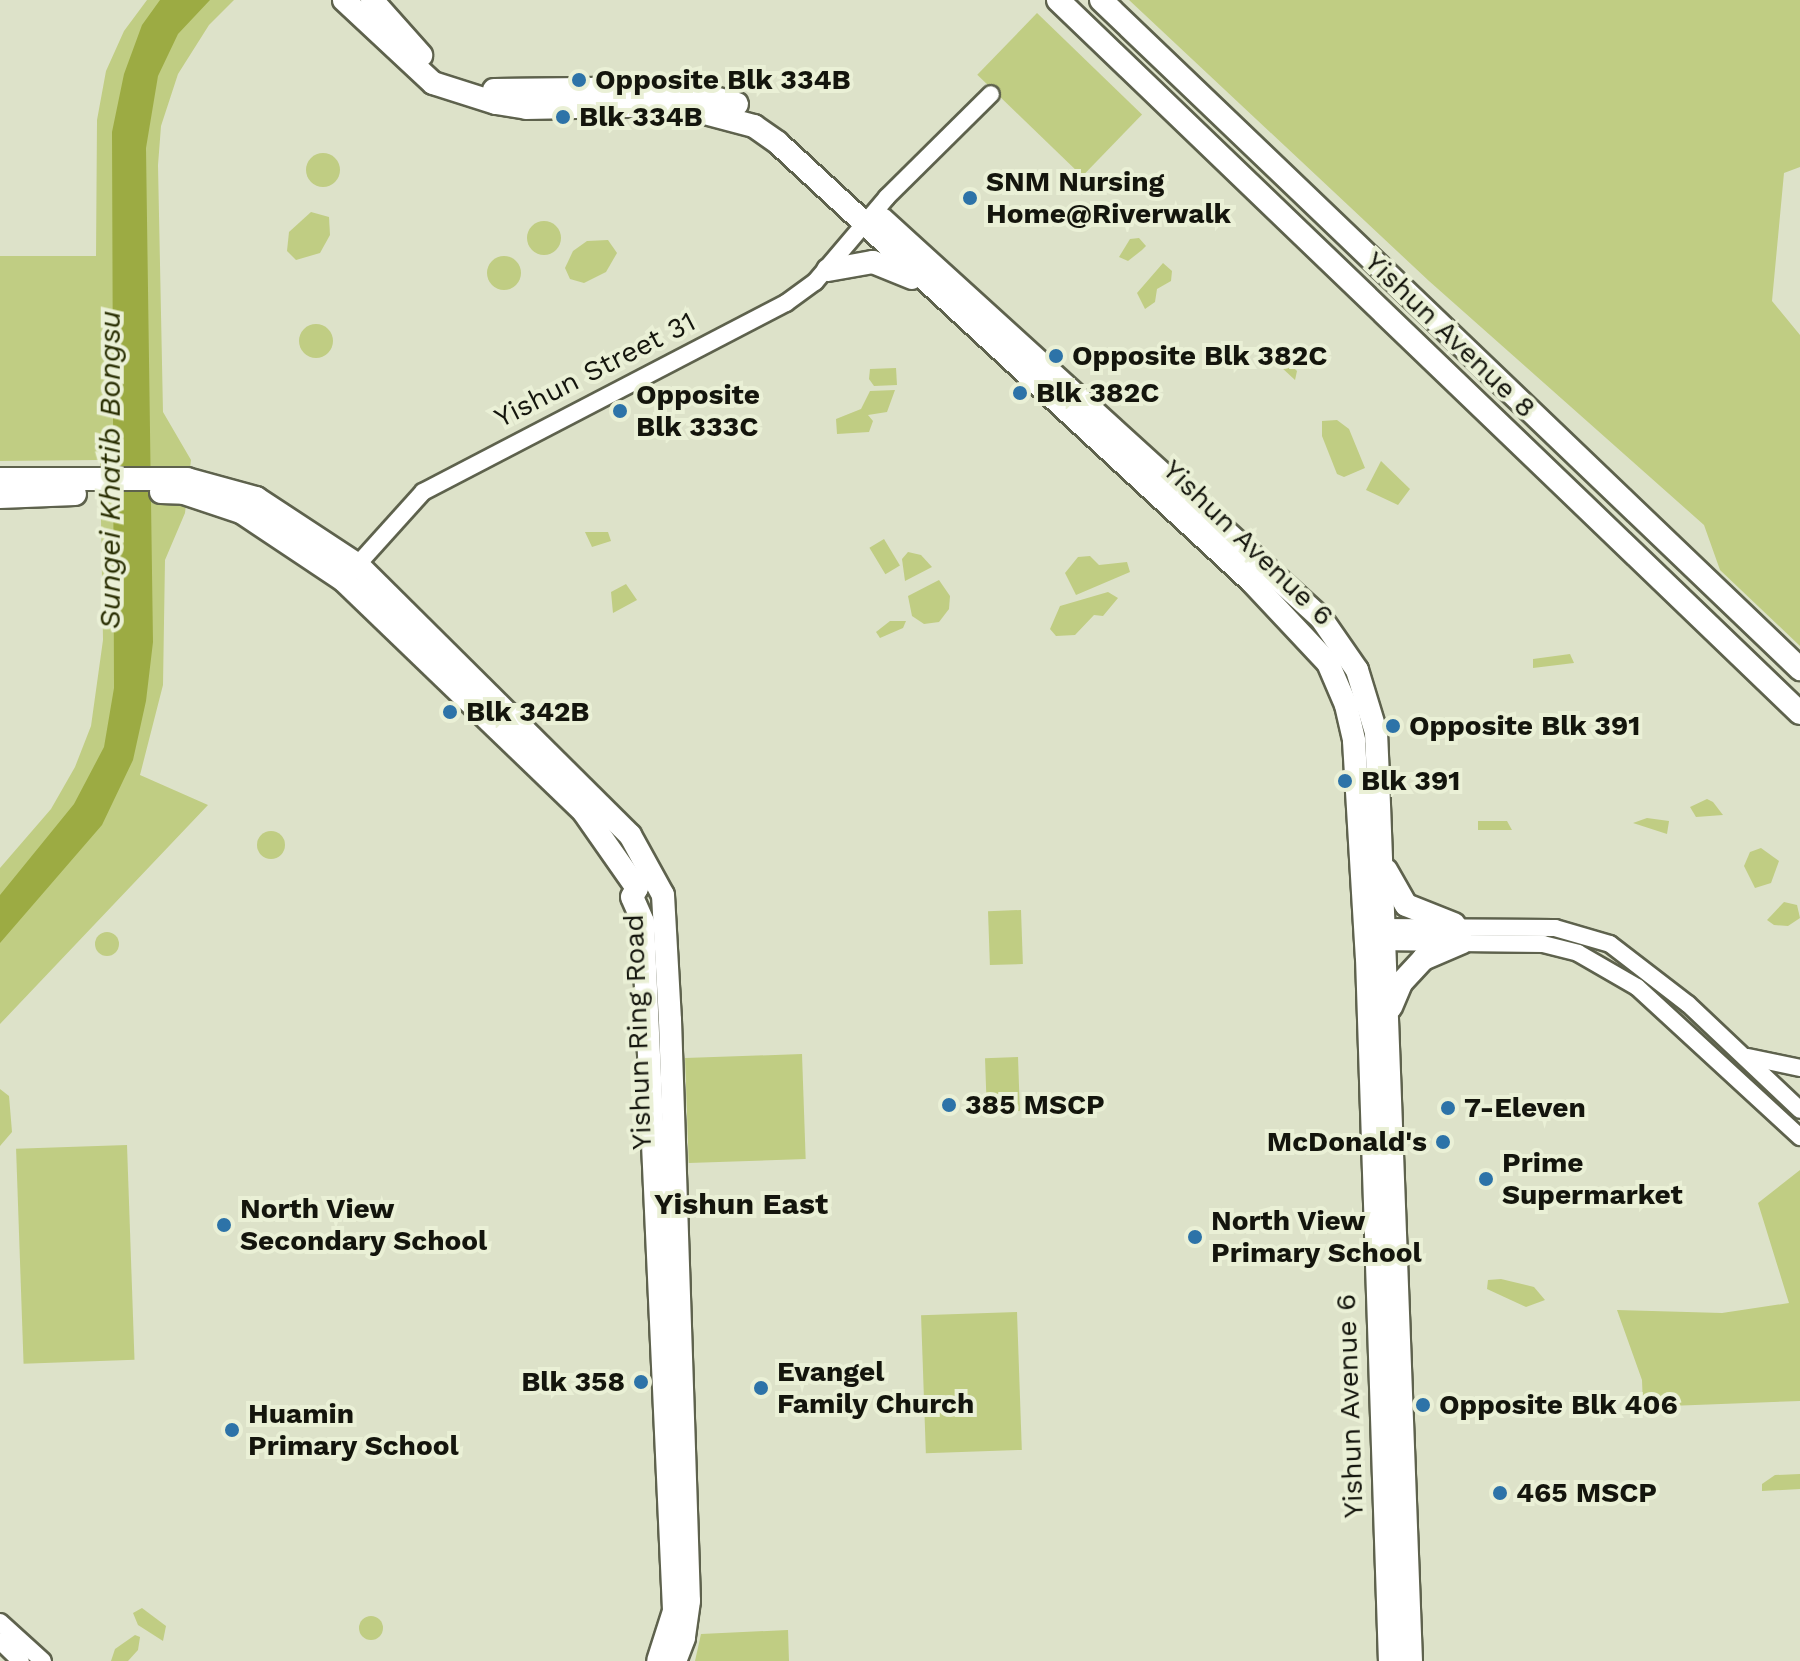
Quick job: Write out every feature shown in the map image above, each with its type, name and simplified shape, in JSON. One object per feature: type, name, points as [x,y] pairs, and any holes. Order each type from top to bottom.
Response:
[{"type":"main road","name":"Yishun Avenue 6","points":[[344,0],[433,83],[496,103],[526,108],[675,105],[732,117],[778,143],[869,218],[1106,436],[1328,663],[1346,705],[1354,741],[1375,934],[1390,1011],[1411,1661]]},
{"type":"main road","name":"Yishun Avenue 6","points":[[372,0],[427,61],[473,85],[504,92],[676,88],[736,103],[788,134],[931,286],[1321,618],[1348,654],[1376,732],[1382,858],[1375,934],[1390,1661]]},
{"type":"main road","name":"Yishun Avenue 8","points":[[1058,0],[1800,713]]},
{"type":"main road","name":"Yishun Avenue 8","points":[[1101,0],[1800,669]]},
{"type":"main road","points":[[828,270],[873,262],[931,286]]},
{"type":"main road","name":"Yishun Ring Road","points":[[0,479],[241,491],[350,573],[583,811],[649,897],[670,1020],[674,1611],[658,1661]]},
{"type":"main road","name":"Yishun Ring Road","points":[[0,497],[104,486]]},
{"type":"main road","points":[[1382,858],[1406,905],[1459,933],[1423,959],[1401,983],[1390,1011]]},
{"type":"main road","name":"Yishun Ring Road","points":[[670,1356],[689,1601],[684,1638],[675,1661]]},
{"type":"main road","points":[[1389,1626],[1401,1616],[1409,1579]]},
{"type":"street","name":"Yishun Street 31","points":[[350,573],[423,492],[786,303],[828,270],[869,218],[991,94]]},
{"type":"street","points":[[1375,934],[1555,928],[1610,944],[1636,960],[1797,1101],[1776,1115]]},
{"type":"street","points":[[1459,933],[1543,944],[1607,967],[1637,987],[1776,1115],[1796,1128]]},
{"type":"street","points":[[1743,1056],[1800,1068]]},
{"type":"street","points":[[0,1622],[43,1661]]},
{"type":"street","points":[[0,1641],[21,1661]]},
{"type":"shaded area","points":[[147,0],[234,0],[209,25],[178,74],[161,126],[158,165],[163,412],[191,460],[185,513],[165,560],[163,685],[140,775],[208,805],[0,1024],[0,868],[51,809],[75,767],[91,726],[103,640],[100,460],[0,461],[0,256],[96,256],[97,120],[106,71],[124,31]]},
{"type":"shaded area","name":"Sungei Khatib Bongsu","points":[[160,0],[210,0],[178,34],[158,76],[146,148],[153,642],[146,701],[133,760],[102,825],[0,943],[0,895],[74,804],[104,747],[114,688],[112,132],[124,74],[142,25]]},
{"type":"shaded area","points":[[1129,0],[1800,0],[1800,167],[1784,173],[1772,301],[1800,335],[1800,646],[1720,570],[1704,525],[1429,281]]},
{"type":"shaded area","points":[[1037,13],[1142,114],[1082,176],[977,75]]},
{"type":"shaded area","points":[[323,153],[335,158],[340,170],[335,182],[323,187],[311,182],[306,170],[311,158]]},
{"type":"shaded area","points":[[311,212],[329,217],[330,235],[320,253],[296,260],[287,251],[289,232]]},
{"type":"shaded area","points":[[544,221],[556,226],[561,238],[556,250],[544,255],[532,250],[527,238],[532,226]]},
{"type":"shaded area","points":[[1139,238],[1146,246],[1142,250],[1128,261],[1119,257],[1130,239]]},
{"type":"shaded area","points":[[608,240],[617,253],[606,272],[584,283],[570,279],[565,268],[573,251],[587,241]]},
{"type":"shaded area","points":[[504,256],[516,261],[521,273],[516,285],[504,290],[492,285],[487,273],[492,261]]},
{"type":"shaded area","points":[[1163,263],[1172,271],[1171,281],[1157,289],[1155,302],[1145,309],[1137,293]]},
{"type":"shaded area","points":[[316,324],[328,329],[333,341],[328,353],[316,358],[304,353],[299,341],[304,329]]},
{"type":"shaded area","points":[[1277,352],[1297,371],[1295,380],[1268,355]]},
{"type":"shaded area","points":[[896,368],[897,385],[874,386],[869,379],[870,369]]},
{"type":"shaded area","points":[[895,390],[887,412],[868,415],[873,421],[869,432],[837,434],[836,419],[861,409],[870,391]]},
{"type":"shaded area","points":[[1337,420],[1349,429],[1365,468],[1344,477],[1337,474],[1322,436],[1322,421]]},
{"type":"shaded area","points":[[1381,461],[1410,489],[1398,505],[1366,490]]},
{"type":"shaded area","points":[[585,532],[608,532],[611,541],[592,547]]},
{"type":"shaded area","points":[[884,539],[900,566],[885,574],[869,548]]},
{"type":"shaded area","points":[[908,552],[921,555],[932,567],[905,581],[902,559]]},
{"type":"shaded area","points":[[1090,556],[1099,565],[1127,562],[1130,572],[1076,595],[1065,573],[1078,557]]},
{"type":"shaded area","points":[[939,580],[950,596],[949,609],[939,622],[924,624],[912,616],[908,596]]},
{"type":"shaded area","points":[[626,584],[637,600],[613,613],[611,592]]},
{"type":"shaded area","points":[[1108,592],[1118,598],[1103,616],[1094,615],[1075,635],[1056,636],[1050,629],[1060,606]]},
{"type":"shaded area","points":[[890,621],[906,621],[903,628],[880,638],[876,632]]},
{"type":"shaded area","points":[[1570,654],[1574,663],[1533,668],[1533,659]]},
{"type":"shaded area","points":[[1707,799],[1723,815],[1696,817],[1690,807]]},
{"type":"shaded area","points":[[1647,818],[1669,821],[1667,834],[1633,823]]},
{"type":"shaded area","points":[[1478,821],[1507,821],[1512,830],[1478,830]]},
{"type":"shaded area","points":[[271,831],[281,835],[285,845],[281,855],[271,859],[261,855],[257,845],[261,835]]},
{"type":"shaded area","points":[[1761,848],[1779,861],[1771,883],[1755,888],[1744,866],[1750,852]]},
{"type":"shaded area","points":[[1784,902],[1797,905],[1800,918],[1788,926],[1774,925],[1767,920]]},
{"type":"shaded area","points":[[1021,910],[1023,964],[990,965],[988,911]]},
{"type":"shaded area","points":[[107,932],[116,935],[119,944],[116,953],[107,956],[98,953],[95,944],[98,935]]},
{"type":"shaded area","points":[[802,1054],[806,1159],[689,1163],[685,1058]]},
{"type":"shaded area","points":[[1018,1057],[1020,1111],[987,1112],[985,1058]]},
{"type":"shaded area","points":[[0,1089],[9,1096],[12,1132],[0,1146]]},
{"type":"shaded area","points":[[127,1145],[135,1360],[24,1364],[16,1149]]},
{"type":"shaded area","points":[[1800,1170],[1800,1401],[1643,1407],[1642,1380],[1617,1310],[1722,1313],[1789,1303],[1758,1203]]},
{"type":"shaded area","points":[[1501,1279],[1534,1287],[1545,1300],[1526,1307],[1487,1289],[1488,1280]]},
{"type":"shaded area","points":[[1017,1312],[1022,1450],[926,1453],[921,1315]]},
{"type":"shaded area","points":[[1800,1474],[1800,1489],[1762,1491],[1762,1484],[1775,1475]]},
{"type":"shaded area","points":[[142,1608],[166,1626],[163,1641],[138,1625],[133,1613]]},
{"type":"shaded area","points":[[366,1616],[376,1616],[383,1623],[383,1633],[376,1640],[366,1640],[359,1633],[359,1623]]},
{"type":"shaded area","points":[[788,1630],[789,1661],[695,1661],[701,1634]]},
{"type":"shaded area","points":[[135,1635],[140,1637],[138,1650],[128,1661],[111,1661],[115,1649]]},
{"type":"place","name":"Opposite Blk 334B","points":[[579,80]]},
{"type":"place","name":"Blk 334B","points":[[563,117]]},
{"type":"place","name":"SNM Nursing Home@Riverwalk","points":[[970,198]]},
{"type":"place","name":"Opposite Blk 382C","points":[[1056,356]]},
{"type":"place","name":"Blk 382C","points":[[1020,393]]},
{"type":"place","name":"Opposite Blk 333C","points":[[620,411]]},
{"type":"place","name":"Blk 342B","points":[[450,712]]},
{"type":"place","name":"Opposite Blk 391","points":[[1393,726]]},
{"type":"place","name":"Blk 391","points":[[1345,781]]},
{"type":"place","name":"385 MSCP","points":[[949,1105]]},
{"type":"place","name":"7-Eleven","points":[[1448,1108]]},
{"type":"place","name":"McDonald's","points":[[1443,1142]]},
{"type":"place","name":"Prime Supermarket","points":[[1486,1179]]},
{"type":"place","name":"North View Secondary School","points":[[224,1225]]},
{"type":"place","name":"North View Primary School","points":[[1195,1237]]},
{"type":"place","name":"Blk 358","points":[[641,1382]]},
{"type":"place","name":"Evangel Family Church","points":[[761,1388]]},
{"type":"place","name":"Opposite Blk 406","points":[[1423,1405]]},
{"type":"place","name":"Huamin Primary School","points":[[232,1430]]},
{"type":"place","name":"465 MSCP","points":[[1500,1493]]},
{"type":"district","name":"Yishun East","points":[[741,1204]]}]
